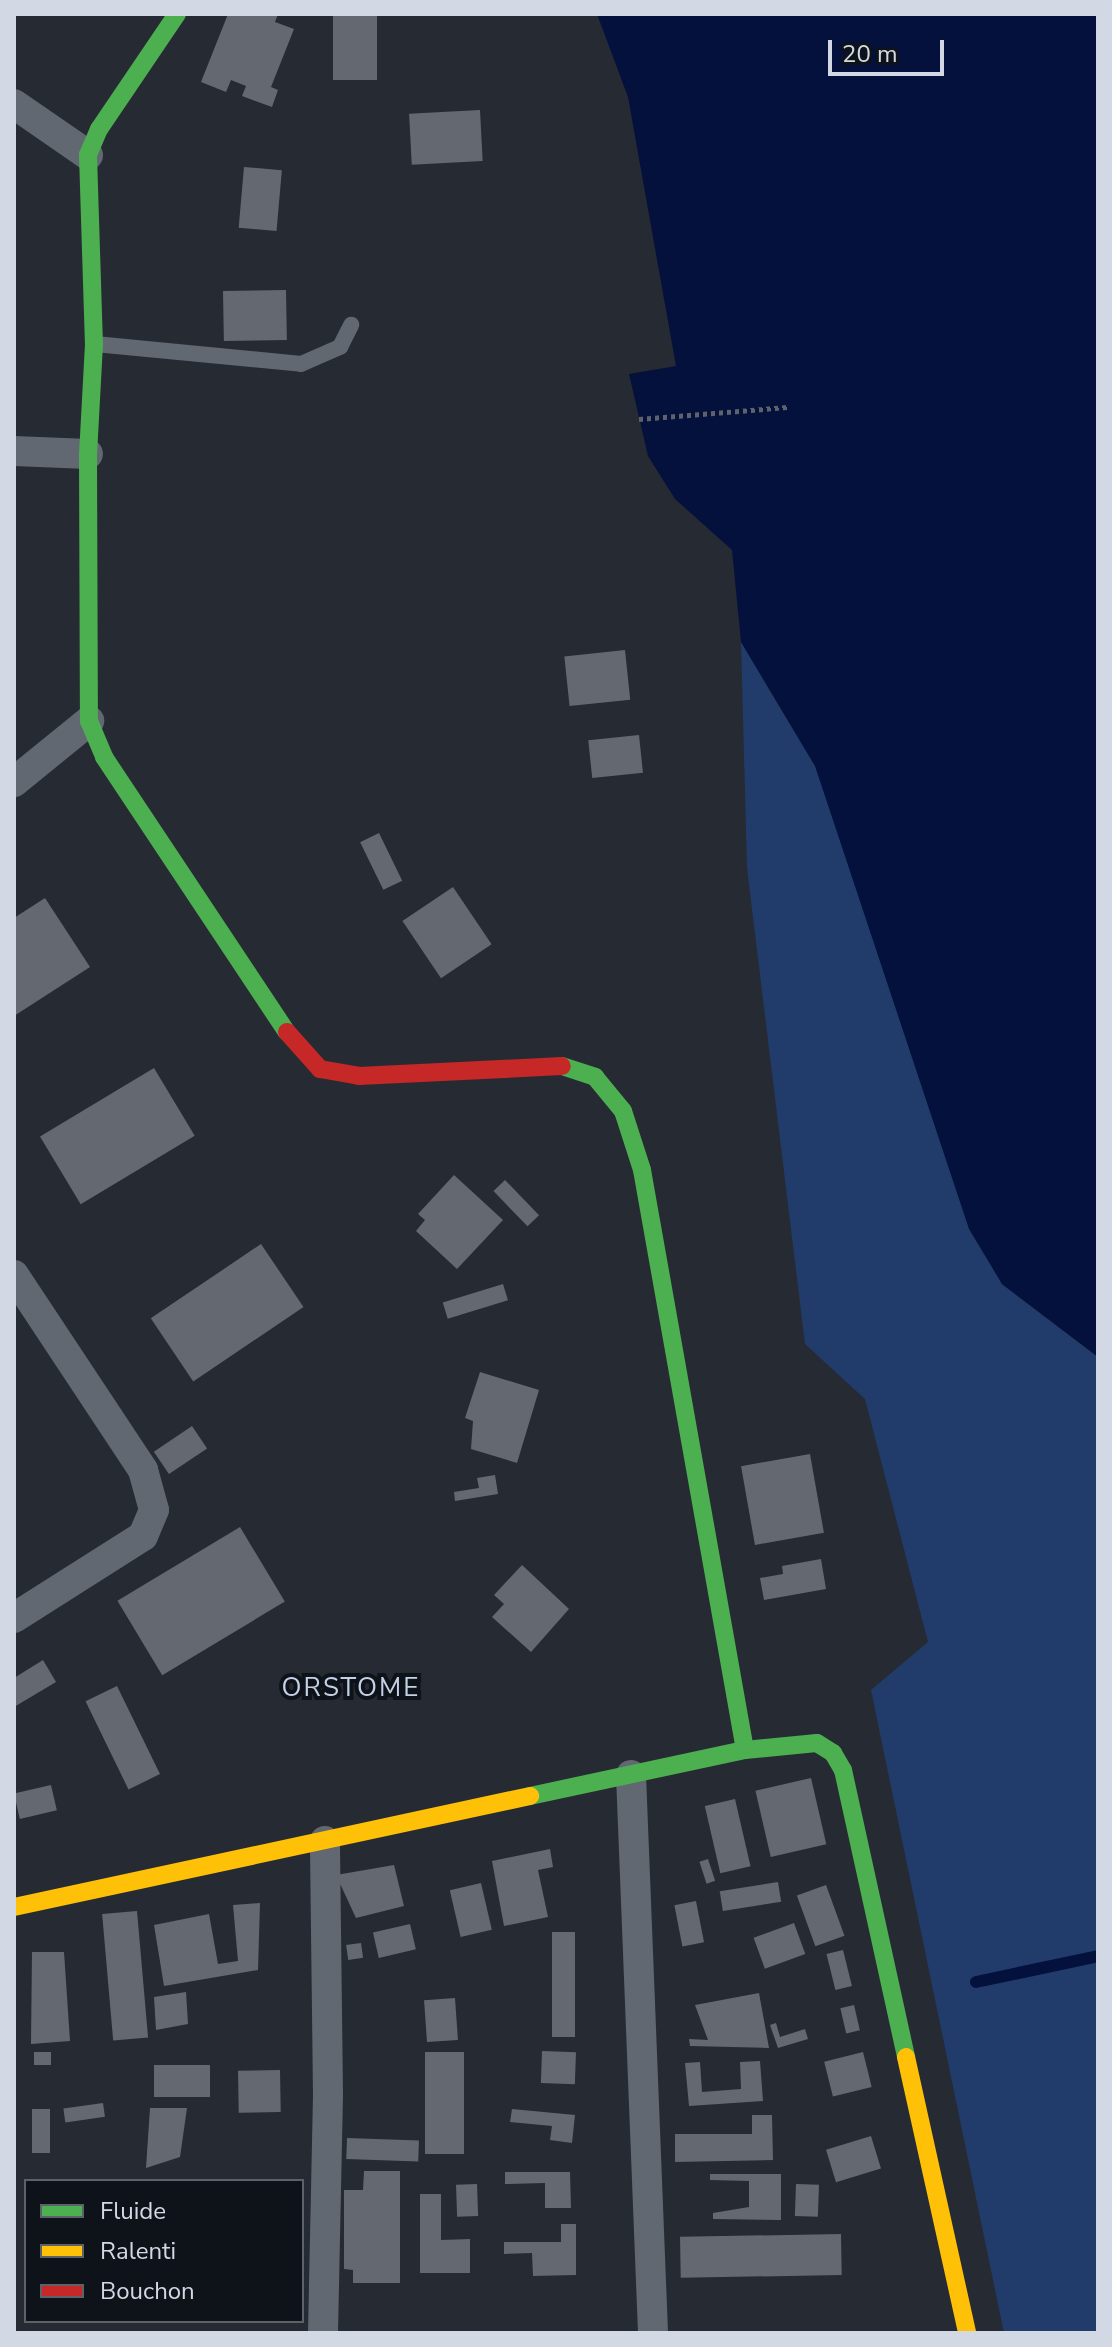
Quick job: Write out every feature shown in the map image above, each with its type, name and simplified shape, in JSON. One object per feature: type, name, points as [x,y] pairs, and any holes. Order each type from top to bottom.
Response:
[{"type":"street","points":[[177,14],[99,129],[88,155],[94,344],[88,454],[89,721],[104,757],[295,1044],[320,1069],[359,1076],[560,1065],[595,1077],[623,1111],[642,1170],[745,1750]]},
{"type":"street","points":[[14,104],[88,155]]},
{"type":"street","points":[[14,451],[88,454]]},
{"type":"street","points":[[14,782],[89,721]]},
{"type":"street","points":[[14,1275],[143,1470],[154,1510],[143,1536],[14,1618]]},
{"type":"street","points":[[14,1907],[745,1750],[817,1743],[833,1753],[843,1770],[967,2333]]},
{"type":"street","points":[[631,1775],[653,2333]]},
{"type":"street","points":[[323,2333],[328,2094],[325,1841]]},
{"type":"lane","points":[[94,344],[301,364],[340,347],[351,325]]},
{"type":"path","points":[[639,419],[788,407]]},
{"type":"shaded area","points":[[597,14],[1098,14],[1098,1357],[1002,1284],[969,1229],[815,766],[741,642],[732,550],[675,499],[648,456],[629,374],[676,366],[628,97]]},
{"type":"shaded area","points":[[741,642],[815,766],[1002,1284],[1098,1357],[1098,2333],[1004,2333],[871,1690],[928,1642],[865,1399],[805,1344],[747,868]]},
{"type":"building","points":[[228,14],[278,14],[275,22],[294,29],[271,87],[278,90],[272,107],[242,96],[246,86],[231,80],[226,92],[201,82]]},
{"type":"building","points":[[333,14],[377,14],[377,80],[333,80]]},
{"type":"building","points":[[480,110],[483,161],[412,165],[409,114]]},
{"type":"building","points":[[244,167],[282,170],[277,231],[239,228]]},
{"type":"building","points":[[286,290],[287,340],[224,341],[223,291]]},
{"type":"building","points":[[625,650],[630,700],[570,706],[564,656]]},
{"type":"building","points":[[639,735],[643,773],[592,778],[588,740]]},
{"type":"building","points":[[379,833],[402,881],[383,890],[360,842]]},
{"type":"building","points":[[453,887],[492,944],[441,978],[402,921]]},
{"type":"building","points":[[45,898],[90,967],[14,1016],[14,918]]},
{"type":"building","points":[[154,1068],[195,1136],[81,1204],[40,1137]]},
{"type":"building","points":[[454,1175],[503,1220],[457,1269],[416,1231],[425,1220],[418,1214]]},
{"type":"building","points":[[505,1180],[539,1215],[528,1226],[493,1191]]},
{"type":"building","points":[[261,1244],[303,1307],[193,1381],[151,1318]]},
{"type":"building","points":[[503,1284],[508,1300],[448,1319],[443,1302]]},
{"type":"building","points":[[480,1372],[539,1390],[517,1463],[471,1449],[473,1421],[465,1418]]},
{"type":"building","points":[[192,1426],[207,1448],[169,1474],[154,1452]]},
{"type":"building","points":[[810,1454],[824,1533],[755,1545],[741,1466]]},
{"type":"building","points":[[495,1475],[498,1494],[455,1501],[454,1492],[479,1488],[477,1478]]},
{"type":"building","points":[[240,1527],[285,1602],[162,1675],[117,1601]]},
{"type":"building","points":[[821,1559],[826,1589],[764,1600],[760,1578],[783,1574],[782,1566]]},
{"type":"building","points":[[522,1565],[569,1609],[531,1652],[492,1617],[504,1604],[494,1595]]},
{"type":"building","points":[[43,1660],[56,1682],[14,1707],[14,1678]]},
{"type":"building","points":[[117,1686],[160,1774],[129,1789],[86,1701]]},
{"type":"building","points":[[811,1778],[826,1844],[771,1857],[755,1791]]},
{"type":"building","points":[[51,1785],[57,1810],[20,1819],[14,1794]]},
{"type":"building","points":[[735,1799],[751,1866],[720,1873],[705,1806]]},
{"type":"building","points":[[550,1849],[553,1867],[538,1870],[548,1917],[504,1926],[492,1861]]},
{"type":"building","points":[[708,1859],[715,1881],[707,1884],[699,1862]]},
{"type":"building","points":[[394,1865],[404,1906],[356,1918],[336,1875]]},
{"type":"building","points":[[778,1882],[781,1902],[723,1911],[720,1891]]},
{"type":"building","points":[[481,1883],[492,1930],[461,1937],[450,1890]]},
{"type":"building","points":[[826,1885],[844,1936],[815,1946],[797,1896]]},
{"type":"building","points":[[696,1901],[704,1942],[682,1946],[674,1905]]},
{"type":"building","points":[[260,1903],[258,1970],[164,1986],[154,1925],[209,1914],[218,1964],[238,1961],[233,1905]]},
{"type":"building","points":[[137,1911],[148,2038],[113,2041],[102,1914]]},
{"type":"building","points":[[794,1923],[805,1954],[765,1969],[754,1938]]},
{"type":"building","points":[[410,1924],[416,1949],[379,1958],[373,1933]]},
{"type":"building","points":[[552,1932],[575,1932],[575,2037],[552,2037]]},
{"type":"building","points":[[361,1943],[363,1958],[348,1960],[346,1945]]},
{"type":"building","points":[[843,1950],[852,1986],[835,1990],[827,1954]]},
{"type":"building","points":[[32,1952],[64,1952],[70,2041],[31,2044]]},
{"type":"building","points":[[186,1992],[188,2024],[156,2030],[154,1997]]},
{"type":"building","points":[[759,1993],[769,2048],[690,2046],[689,2039],[708,2040],[695,2005]]},
{"type":"building","points":[[455,1998],[458,2040],[427,2042],[424,2000]]},
{"type":"building","points":[[854,2005],[860,2030],[846,2033],[840,2008]]},
{"type":"building","points":[[776,2023],[780,2037],[805,2029],[808,2039],[778,2048],[770,2025]]},
{"type":"building","points":[[542,2051],[576,2052],[575,2084],[541,2083]]},
{"type":"building","points":[[34,2052],[51,2052],[51,2065],[34,2065]]},
{"type":"building","points":[[425,2052],[464,2052],[464,2154],[425,2154]]},
{"type":"building","points":[[863,2052],[872,2087],[833,2097],[824,2062]]},
{"type":"building","points":[[760,2061],[763,2101],[689,2106],[685,2063],[700,2062],[702,2092],[741,2089],[740,2062]]},
{"type":"building","points":[[154,2065],[210,2065],[210,2097],[154,2097]]},
{"type":"building","points":[[280,2070],[281,2112],[239,2113],[238,2071]]},
{"type":"building","points":[[103,2103],[105,2117],[65,2122],[63,2109]]},
{"type":"building","points":[[150,2108],[187,2108],[180,2157],[146,2168]]},
{"type":"building","points":[[32,2109],[50,2109],[50,2153],[32,2153]]},
{"type":"building","points":[[512,2109],[575,2115],[572,2143],[550,2140],[552,2126],[510,2122]]},
{"type":"building","points":[[752,2115],[772,2115],[773,2160],[675,2162],[675,2134],[752,2134]]},
{"type":"building","points":[[871,2136],[881,2169],[836,2182],[826,2150]]},
{"type":"building","points":[[347,2138],[419,2141],[418,2161],[346,2159]]},
{"type":"building","points":[[364,2171],[400,2171],[400,2283],[353,2283],[353,2270],[344,2269],[344,2190],[363,2190]]},
{"type":"building","points":[[505,2172],[570,2172],[571,2208],[545,2208],[545,2183],[505,2184]]},
{"type":"building","points":[[710,2174],[781,2174],[781,2220],[713,2219],[713,2213],[749,2207],[749,2181],[710,2180]]},
{"type":"building","points":[[477,2184],[478,2216],[457,2217],[456,2185]]},
{"type":"building","points":[[796,2184],[819,2185],[818,2217],[795,2216]]},
{"type":"building","points":[[420,2194],[441,2194],[441,2240],[470,2239],[470,2273],[420,2273]]},
{"type":"building","points":[[561,2224],[576,2224],[576,2275],[533,2276],[532,2253],[504,2254],[504,2242],[561,2242]]},
{"type":"building","points":[[841,2234],[842,2275],[681,2278],[680,2237]]},
{"type":"waterway","points":[[976,1982],[1098,1956]]},
{"type":"traffic: fast","points":[[177,14],[99,129],[88,155],[94,344],[88,454],[89,721],[104,757],[287,1032]]},
{"type":"traffic: fast","points":[[562,1066],[595,1077],[623,1111],[642,1170],[745,1750]]},
{"type":"traffic: fast","points":[[530,1796],[745,1750],[817,1743],[833,1753],[843,1770],[906,2057]]},
{"type":"traffic: slow","points":[[14,1907],[530,1796]]},
{"type":"traffic: slow","points":[[906,2057],[967,2333]]},
{"type":"traffic: jam","points":[[287,1032],[320,1069],[359,1076],[562,1066]]},
{"type":"district","name":"ORSTOME","points":[[351,1688]]}]
